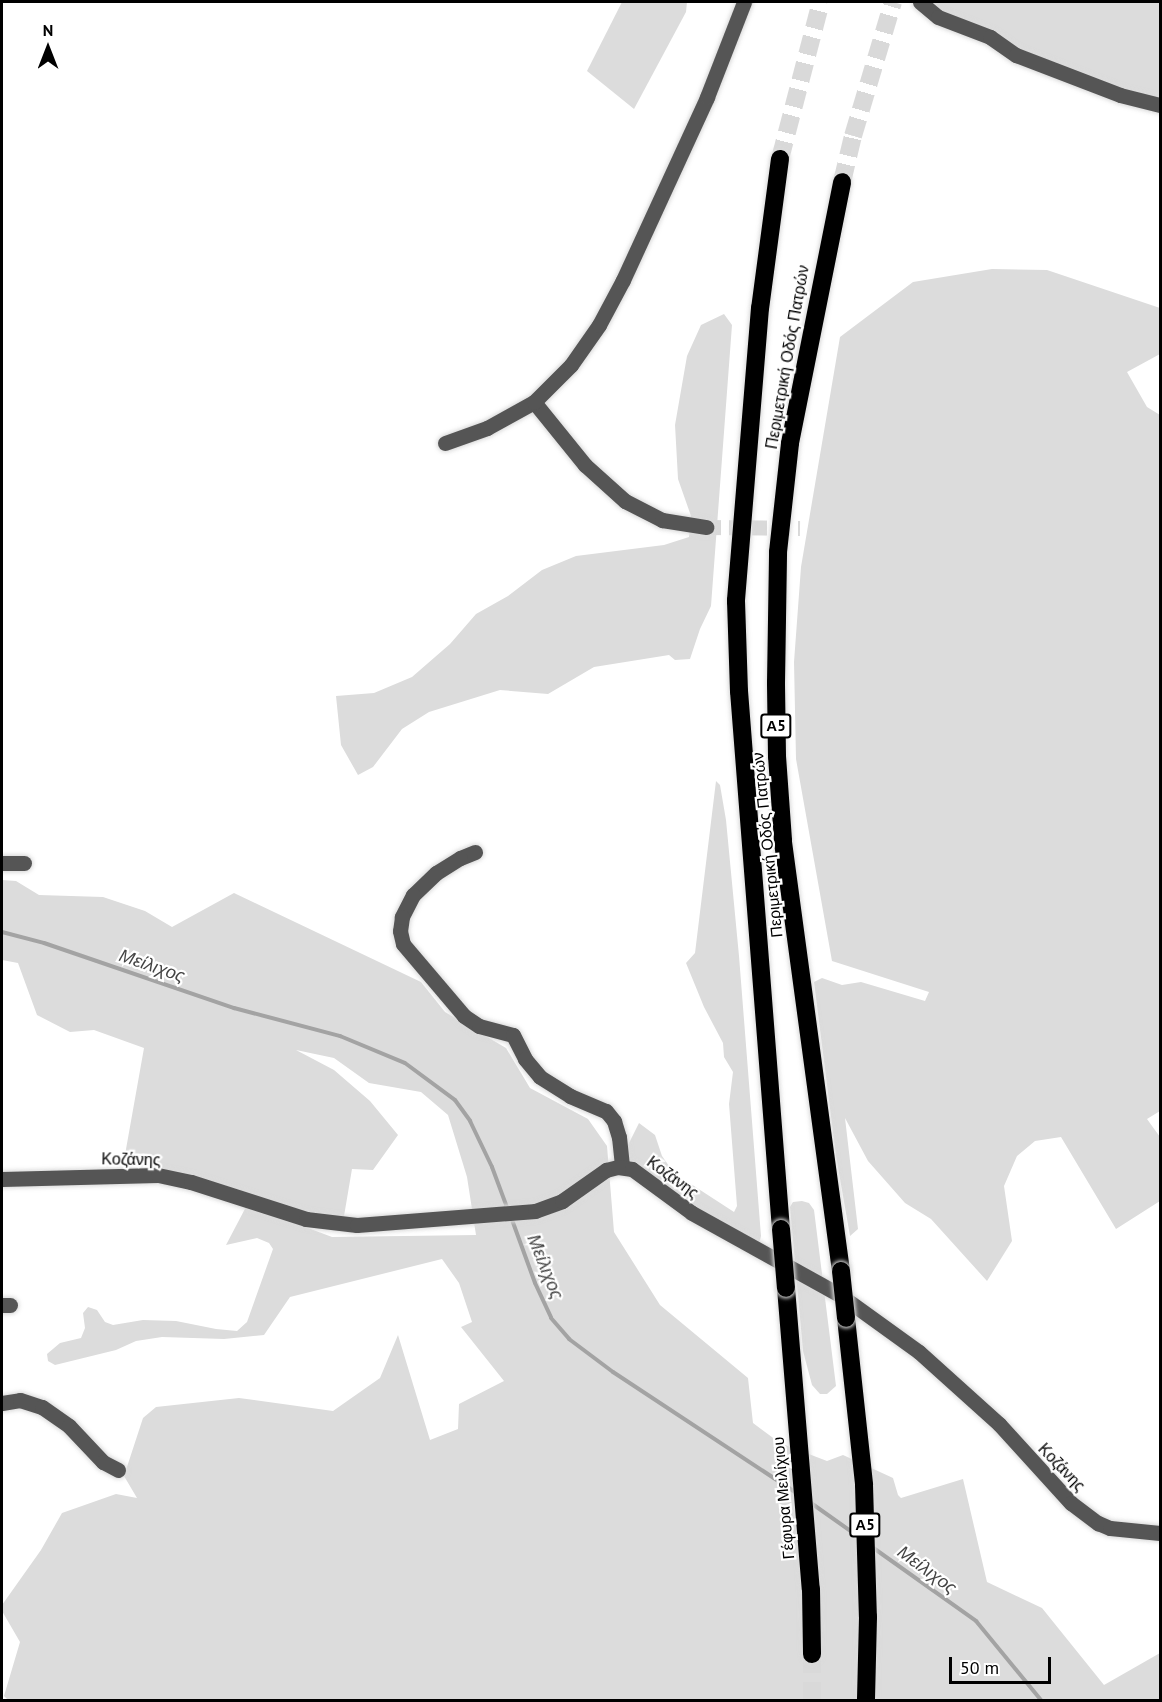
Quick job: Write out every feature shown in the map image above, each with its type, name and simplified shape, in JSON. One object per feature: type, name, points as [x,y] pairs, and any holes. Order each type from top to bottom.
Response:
[{"type":"highway","name":"Περιμετρική Οδός Πατρών","points":[[780,159],[760,308],[736,601],[739,691],[792,1371]]},
{"type":"highway","name":"Περιμετρική Οδός Πατρών","points":[[842,182],[790,443],[778,552],[777,756],[783,840],[841,1271],[864,1485],[868,1651],[866,1701]]},
{"type":"highway","name":"Γέφυρα Μειλίχιου","points":[[792,1371],[812,1622],[812,1654]]},
{"type":"street","points":[[445,443],[488,428],[534,402],[571,365],[611,304],[707,97],[744,2]]},
{"type":"street","points":[[920,2],[938,17],[990,37],[1016,55],[1120,95],[1161,105]]},
{"type":"street","points":[[534,402],[585,465],[625,501],[662,520],[706,527]]},
{"type":"street","points":[[475,852],[460,858],[442,870],[413,895],[402,917],[400,931],[403,944],[464,1016],[479,1026],[513,1035],[525,1059],[540,1077],[570,1096],[606,1111],[614,1121],[620,1137],[622,1167]]},
{"type":"street","points":[[2,864],[24,864]]},
{"type":"street","name":"Κοζάνης","points":[[2,1179],[158,1175],[191,1182],[306,1219],[335,1224],[481,1217],[546,1208],[566,1198],[599,1173],[622,1167],[639,1173],[699,1218],[868,1313],[962,1388],[999,1424],[1071,1503],[1098,1522],[1110,1528],[1161,1533]]},
{"type":"street","points":[[2,1403],[20,1400],[42,1407],[72,1428],[103,1462],[118,1470]]},
{"type":"shaded area","points":[[622,2],[687,2],[686,12],[634,109],[587,71]]},
{"type":"shaded area","points":[[925,2],[1160,2],[1160,100],[1115,87],[1026,54],[934,11]]},
{"type":"shaded area","points":[[992,269],[1047,270],[1160,308],[1160,354],[1127,372],[1147,407],[1160,415],[1160,1111],[1147,1119],[1160,1137],[1160,1201],[1116,1229],[1061,1137],[1035,1141],[1017,1156],[1004,1186],[1012,1241],[987,1281],[931,1219],[905,1203],[868,1161],[845,1118],[858,1229],[850,1236],[836,1156],[814,982],[822,978],[842,985],[861,982],[925,1001],[929,992],[832,961],[796,759],[794,662],[801,567],[840,337],[913,282]]},
{"type":"shaded area","points":[[724,314],[732,325],[711,606],[690,659],[675,660],[669,655],[594,667],[548,694],[500,690],[429,712],[402,729],[373,767],[358,775],[341,745],[336,696],[374,693],[412,677],[450,644],[476,614],[508,596],[542,570],[576,556],[664,545],[689,537],[691,516],[678,479],[675,425],[687,356],[701,325]]},
{"type":"shaded area","points":[[716,781],[720,785],[726,820],[739,956],[761,1236],[759,1244],[723,1226],[630,1162],[628,1154],[628,1145],[639,1123],[655,1135],[662,1156],[674,1173],[734,1212],[737,1206],[729,1104],[733,1072],[724,1057],[723,1043],[704,1007],[686,963],[695,953]]},
{"type":"shaded area","points":[[2,880],[16,881],[39,895],[103,897],[145,911],[172,927],[234,893],[421,982],[445,1012],[506,1048],[530,1088],[588,1119],[607,1146],[614,1232],[660,1305],[748,1378],[753,1423],[780,1443],[827,1461],[843,1455],[893,1478],[901,1498],[963,1479],[987,1582],[1042,1608],[1104,1685],[1160,1653],[1160,1700],[8,1700],[4,1696],[20,1642],[2,1611],[2,1605],[41,1550],[62,1513],[116,1494],[137,1498],[124,1476],[143,1418],[156,1407],[239,1398],[333,1411],[380,1378],[398,1335],[430,1440],[458,1429],[459,1404],[504,1381],[461,1327],[472,1322],[459,1283],[442,1259],[290,1297],[264,1335],[224,1339],[162,1337],[136,1341],[116,1350],[55,1365],[48,1361],[47,1354],[60,1343],[81,1338],[85,1328],[83,1313],[88,1307],[97,1310],[105,1322],[113,1325],[143,1320],[176,1321],[237,1331],[247,1322],[273,1249],[269,1243],[257,1238],[226,1245],[247,1205],[332,1237],[476,1235],[467,1177],[448,1115],[421,1092],[369,1083],[334,1058],[296,1050],[334,1070],[370,1101],[398,1135],[373,1170],[352,1169],[343,1222],[154,1168],[123,1166],[144,1048],[94,1030],[70,1032],[37,1015],[18,963],[2,960]]},
{"type":"shaded area","points":[[793,1202],[809,1203],[814,1210],[836,1386],[827,1394],[820,1394],[812,1385],[803,1351],[790,1207]]},
{"type":"waterway","name":"Μείλιχος","points":[[2,932],[44,943],[234,1008],[340,1036],[405,1063],[455,1100],[470,1121],[492,1167],[508,1210]]},
{"type":"waterway","name":"Μείλιχος","points":[[511,1217],[535,1283],[551,1318],[569,1339],[613,1372],[798,1494]]},
{"type":"waterway","name":"Μείλιχος","points":[[811,1503],[859,1537]]},
{"type":"waterway","name":"Μείλιχος","points":[[872,1547],[976,1621],[1041,1700]]},
{"type":"tunnel","points":[[780,159],[821,2]]},
{"type":"tunnel","points":[[842,182],[853,136],[893,2]]},
{"type":"tunnel","points":[[706,527],[800,528]]},
{"type":"tunnel","points":[[812,1654],[812,1700]]}]
